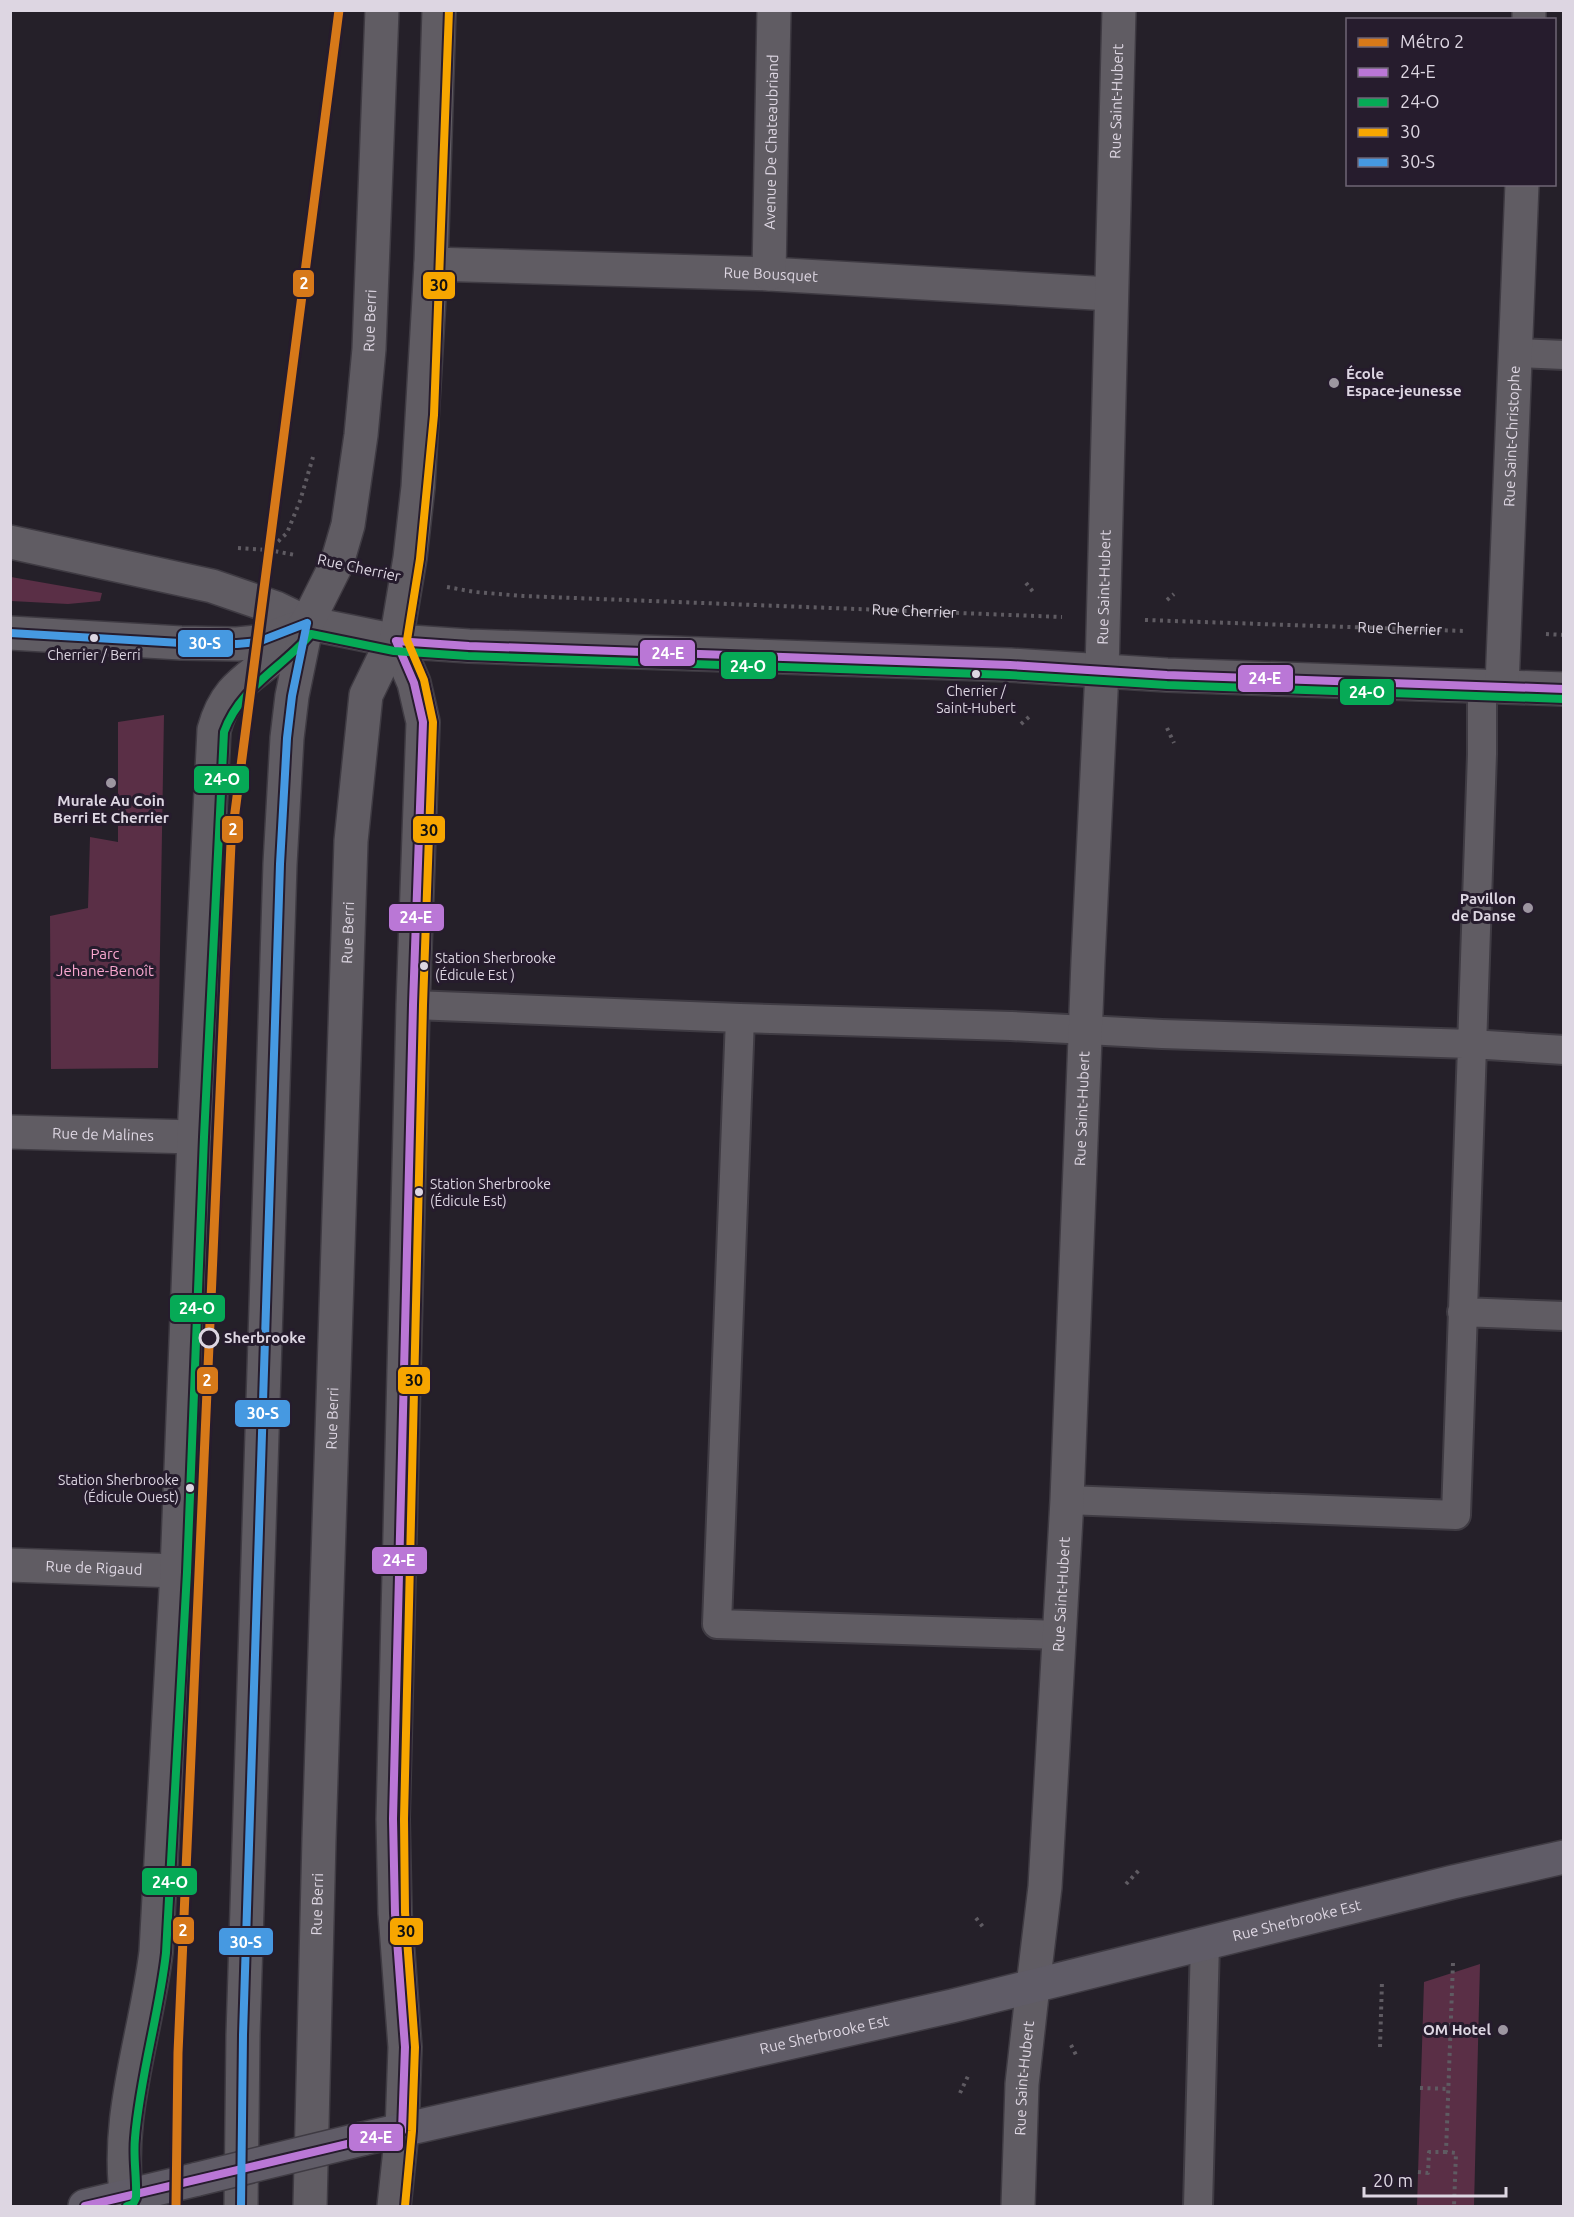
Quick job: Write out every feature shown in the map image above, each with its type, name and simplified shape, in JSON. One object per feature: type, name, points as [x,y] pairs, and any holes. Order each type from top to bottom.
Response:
[{"type":"main road","name":"Rue Sherbrooke Est","points":[[85,2206],[127,2201],[198,2179],[362,2139],[1033,1986],[1563,1857]]},
{"type":"street","name":"Rue Berri","points":[[241,2206],[243,2035],[280,864],[287,738],[292,696],[307,623],[337,563],[348,525],[357,469],[367,385],[382,10]]},
{"type":"street","name":"Rue Berri","points":[[310,2206],[319,1815],[351,841],[366,695],[382,662],[396,641],[407,579],[418,487],[431,264],[439,10]]},
{"type":"street","name":"Avenue De Chateaubriand","points":[[769,274],[774,10]]},
{"type":"street","name":"Rue Saint-Hubert","points":[[1018,2206],[1022,2084],[1045,1887],[1067,1500],[1085,1029],[1102,671],[1119,10]]},
{"type":"street","name":"Rue Saint-Christophe","points":[[1492,685],[1505,632],[1522,186]]},
{"type":"street","name":"Rue Bousquet","points":[[431,264],[769,274],[1111,294]]},
{"type":"street","points":[[10,542],[213,586],[276,608],[307,623],[396,641],[469,646],[1010,665],[1167,675],[1563,689]]},
{"type":"street","name":"Rue Berri","points":[[127,2201],[124,2140],[128,2108],[151,1995],[156,1952],[177,1571],[194,1137],[214,730],[217,719],[232,692],[283,649],[307,623]]},
{"type":"street","points":[[10,633],[237,644],[258,642],[307,623]]},
{"type":"street","points":[[394,2206],[402,2130],[405,2047],[395,1913],[393,1819],[413,1005],[423,722],[411,675],[396,641]]},
{"type":"street","name":"Rue de Malines","points":[[10,1132],[194,1137]]},
{"type":"street","name":"Rue de Rigaud","points":[[10,1565],[177,1571]]},
{"type":"lane","points":[[1516,353],[1563,355]]},
{"type":"lane","points":[[1067,1500],[1456,1515],[1482,754],[1492,685]]},
{"type":"lane","points":[[413,1005],[1471,1044],[1563,1050]]},
{"type":"lane","points":[[740,1018],[717,1624],[1059,1635]]},
{"type":"lane","points":[[1462,1312],[1563,1316]]},
{"type":"lane","points":[[1198,2206],[1206,1943]]},
{"type":"path","name":"Rue Cherrier","points":[[315,449],[300,501],[287,533],[269,550],[337,563]]},
{"type":"path","name":"Rue Cherrier","points":[[407,579],[475,592],[523,596],[1563,635]]},
{"type":"path","points":[[1026,583],[1034,593]]},
{"type":"path","points":[[1167,600],[1174,594]]},
{"type":"path","points":[[1021,724],[1029,717]]},
{"type":"path","points":[[1167,728],[1174,743]]},
{"type":"path","points":[[1126,1884],[1141,1868]]},
{"type":"path","points":[[976,1918],[983,1927]]},
{"type":"path","points":[[1446,2152],[1453,1963]]},
{"type":"path","points":[[1380,2047],[1382,1981]]},
{"type":"path","points":[[1071,2045],[1077,2057]]},
{"type":"path","points":[[960,2093],[969,2074]]},
{"type":"path","points":[[1420,2088],[1449,2089]]},
{"type":"path","points":[[1418,2172],[1428,2173],[1429,2152],[1456,2153],[1454,2206]]},
{"type":"green space","points":[[11,577],[102,593],[100,601],[68,604],[11,601]]},
{"type":"green space","name":"Parc Jehane-Benoît","points":[[164,715],[158,1068],[51,1069],[50,916],[88,908],[90,837],[118,842],[118,722]]},
{"type":"green space","points":[[1480,1964],[1474,2206],[1417,2206],[1424,1982]]},
{"type":"metro line","name":"2","points":[[176,2206],[178,2053],[231,843],[339,10]]},
{"type":"transit line","name":"30","points":[[405,2206],[412,2131],[415,2047],[405,1912],[404,1819],[423,1005],[433,722],[424,680],[407,640],[420,559],[434,415],[449,10]]},
{"type":"transit line","name":"30-S","points":[[10,633],[237,644],[258,642],[307,623]]},
{"type":"transit line","name":"30-S","points":[[241,2206],[243,2035],[280,864],[287,738],[292,696],[307,623]]},
{"type":"transit line","name":"24-O","points":[[127,2206],[133,2204],[136,2198],[137,2115],[166,1953],[187,1572],[204,1137],[224,732],[231,716],[251,690],[311,634],[394,651],[468,656],[1009,675],[1167,685],[1564,699]]},
{"type":"transit line","name":"24-E","points":[[85,2206],[402,2131],[405,2047],[395,1913],[393,1819],[413,1005],[423,722],[414,683],[396,641],[469,646],[1010,665],[1167,675],[1564,689]]},
{"type":"place","name":"École Espace-jeunesse","points":[[1334,383]]},
{"type":"place","name":"Cherrier / Berri","points":[[94,638]]},
{"type":"place","name":"Cherrier / Saint-Hubert","points":[[976,674]]},
{"type":"place","name":"Murale Au Coin Berri Et Cherrier","points":[[111,783]]},
{"type":"place","name":"Pavillon de Danse","points":[[1528,908]]},
{"type":"place","name":"Station Sherbrooke (Édicule Est )","points":[[424,966]]},
{"type":"place","name":"Station Sherbrooke (Édicule Est)","points":[[419,1192]]},
{"type":"place","name":"Sherbrooke","points":[[209,1338]]},
{"type":"place","name":"Station Sherbrooke (Édicule Ouest)","points":[[190,1488]]},
{"type":"place","name":"OM Hotel","points":[[1503,2030]]}]
